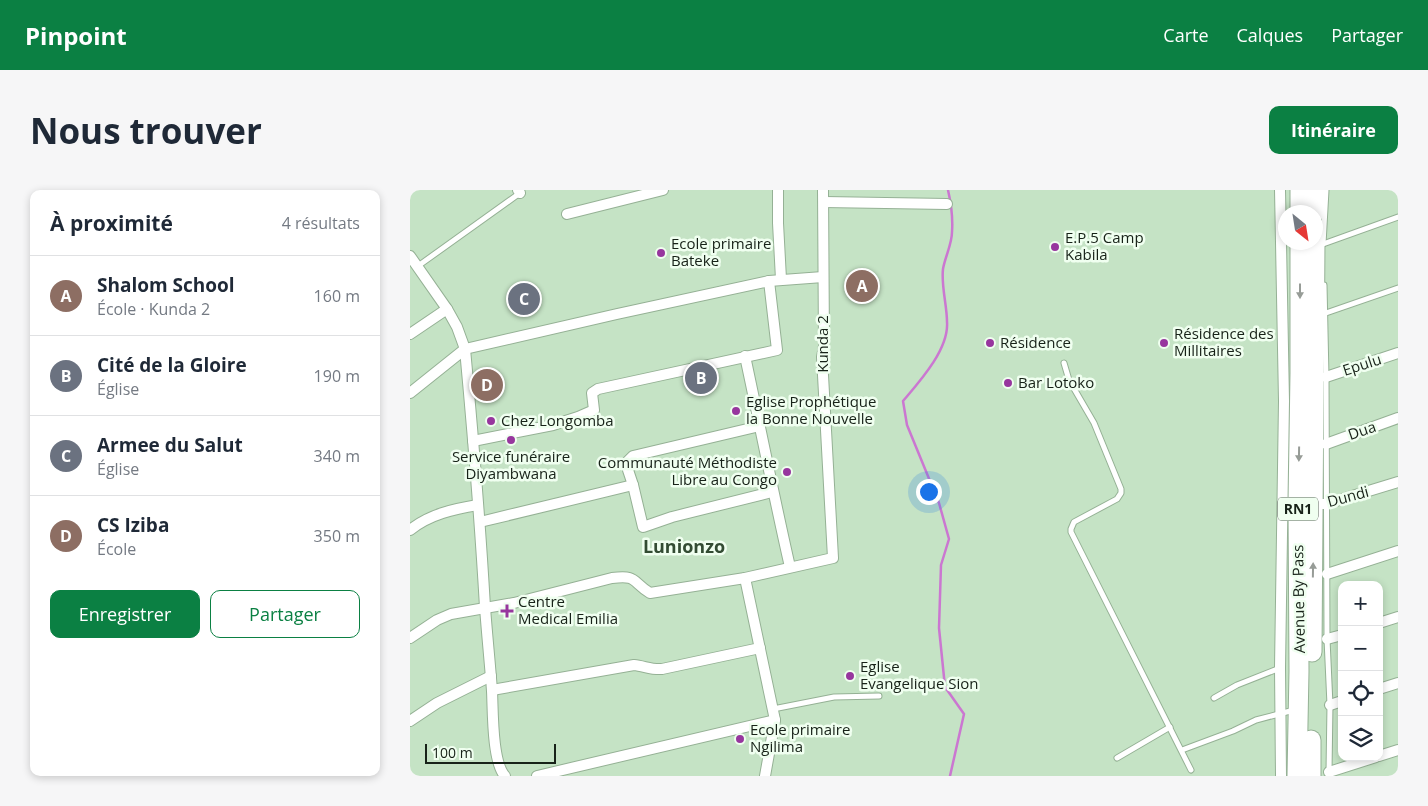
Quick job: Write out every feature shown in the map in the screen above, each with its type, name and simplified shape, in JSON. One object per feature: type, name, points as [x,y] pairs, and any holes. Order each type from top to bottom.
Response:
[{"type":"highway","points":[[1300,190],[1300,205]]},
{"type":"highway","points":[[1315,190],[1315,205]]},
{"type":"highway","name":"Avenue By Pass","points":[[1301,250],[1313,315]]},
{"type":"highway","name":"Avenue By Pass","points":[[1311,776],[1313,315],[1320,250]]},
{"type":"highway","name":"Avenue By Pass","points":[[1297,776],[1295,710],[1313,504]]},
{"type":"street","points":[[567,214],[663,190]]},
{"type":"street","points":[[778,190],[781,279]]},
{"type":"street","name":"Kunda 2","points":[[790,567],[832,558],[822,358],[824,346],[822,277],[823,190]]},
{"type":"street","points":[[1280,190],[1284,401],[1280,668],[1295,710],[1281,776]]},
{"type":"street","points":[[824,202],[947,204]]},
{"type":"street","points":[[412,260],[447,309],[457,327],[465,349],[480,522],[494,735],[502,775]]},
{"type":"street","points":[[410,393],[465,349],[770,280],[822,277]]},
{"type":"street","points":[[473,441],[553,425],[578,417],[594,410],[592,393],[598,389],[777,350],[770,280]]},
{"type":"street","points":[[410,334],[447,309]]},
{"type":"street","name":"Epulu","points":[[1326,377],[1398,353]]},
{"type":"street","points":[[410,638],[437,620],[451,614],[514,603],[573,587],[626,576],[636,580],[650,593],[744,578],[790,567],[772,492],[745,356]]},
{"type":"street","name":"Dua","points":[[1326,444],[1398,418]]},
{"type":"street","points":[[760,426],[633,456],[628,461],[628,470],[643,527],[672,516],[772,492]]},
{"type":"street","name":"Dundi","points":[[1313,504],[1398,482]]},
{"type":"street","points":[[480,522],[633,485]]},
{"type":"street","points":[[410,530],[435,516],[456,509],[478,505]]},
{"type":"street","points":[[1327,574],[1398,551]]},
{"type":"street","points":[[744,578],[775,720],[765,776]]},
{"type":"street","points":[[1383,622],[1398,617]]},
{"type":"street","points":[[1327,640],[1338,636]]},
{"type":"street","points":[[492,690],[634,665],[652,670],[662,669],[760,648]]},
{"type":"street","points":[[410,721],[437,703],[491,676]]},
{"type":"street","points":[[1383,688],[1398,683]]},
{"type":"street","points":[[1330,705],[1338,702]]},
{"type":"street","points":[[538,776],[775,720]]},
{"type":"street","points":[[1383,755],[1398,750]]},
{"type":"street","points":[[1329,774],[1366,761]]},
{"type":"lane","points":[[1323,218],[1326,190]]},
{"type":"lane","points":[[412,260],[519,191]]},
{"type":"lane","points":[[1323,245],[1398,217]]},
{"type":"lane","points":[[1324,279],[1313,315],[1326,377],[1326,444],[1313,504],[1327,574],[1327,640],[1330,705],[1329,774]]},
{"type":"lane","points":[[1313,315],[1398,288]]},
{"type":"lane","points":[[1064,363],[1069,380],[1094,423],[1121,489],[1117,499],[1074,522],[1071,532],[1192,770]]},
{"type":"lane","points":[[1214,698],[1237,685],[1280,668]]},
{"type":"lane","points":[[773,709],[834,697],[879,696]]},
{"type":"lane","points":[[1182,750],[1233,731],[1256,720],[1295,710]]},
{"type":"lane","points":[[1117,758],[1170,727]]},
{"type":"waterway","points":[[948,190],[952,211],[952,237],[943,269],[943,289],[947,316],[946,332],[943,343],[932,364],[903,401],[907,425],[939,503],[949,539],[941,565],[939,628],[945,687],[964,714],[950,776]]},
{"type":"place","name":"E.P.5 Camp Kabila","points":[[1055,247]]},
{"type":"place","name":"Ecole primaire Bateke","points":[[661,253]]},
{"type":"place","name":"Shalom School","points":[[862,286]]},
{"type":"place","name":"Armee du Salut","points":[[524,299]]},
{"type":"place","name":"Résidence","points":[[990,343]]},
{"type":"place","name":"Résidence des Millitaires","points":[[1164,343]]},
{"type":"place","name":"Cité de la Gloire","points":[[701,378]]},
{"type":"place","name":"Bar Lotoko","points":[[1008,383]]},
{"type":"place","name":"CS Iziba","points":[[487,385]]},
{"type":"place","name":"Eglise Prophétique la Bonne Nouvelle","points":[[736,411]]},
{"type":"place","name":"Chez Longomba","points":[[491,421]]},
{"type":"place","name":"Service funéraire Diyambwana","points":[[511,440]]},
{"type":"place","name":"Communauté Méthodiste Libre au Congo","points":[[787,472]]},
{"type":"place","name":"Centre Medical Emilia","points":[[507,611]]},
{"type":"place","name":"Eglise Evangelique Sion","points":[[850,676]]},
{"type":"place","name":"Ecole primaire Ngilima","points":[[740,739]]},
{"type":"district","name":"Lunionzo","points":[[684,547]]}]
